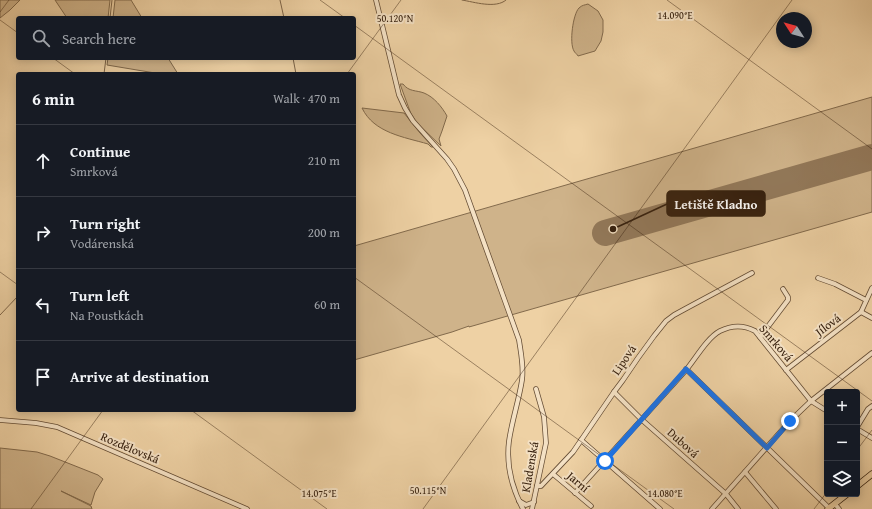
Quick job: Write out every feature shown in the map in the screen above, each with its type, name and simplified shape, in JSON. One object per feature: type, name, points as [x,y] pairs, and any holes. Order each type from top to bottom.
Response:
[{"type":"main road","points":[[860,484],[872,474]]},
{"type":"main road","points":[[829,509],[843,497]]},
{"type":"street","points":[[376,0],[404,108],[413,121],[447,159],[465,190],[519,340],[523,360],[522,380],[509,441],[509,465],[513,484],[523,509]]},
{"type":"street","name":"Lipová","points":[[537,486],[541,486],[573,452],[638,358],[666,321],[674,315],[752,273]]},
{"type":"street","points":[[818,278],[835,284],[866,300]]},
{"type":"street","name":"Jílová","points":[[786,370],[861,312],[872,288]]},
{"type":"street","points":[[760,337],[788,300],[788,297],[783,289]]},
{"type":"street","points":[[861,312],[872,318]]},
{"type":"street","name":"Smrková","points":[[575,493],[605,461],[711,339],[728,327],[737,326],[755,331],[811,401],[824,409]]},
{"type":"street","points":[[712,509],[790,421],[811,401],[872,354]]},
{"type":"street","points":[[686,369],[829,509]]},
{"type":"street","name":"Kladenská","points":[[532,509],[546,443],[544,417],[536,389]]},
{"type":"street","name":"Dubová","points":[[614,392],[641,419],[726,494],[738,509]]},
{"type":"street","points":[[859,425],[868,409],[872,406]]},
{"type":"street","name":"Rozdělovská","points":[[0,420],[36,423],[57,427],[247,509]]},
{"type":"street","points":[[860,430],[872,438]]},
{"type":"street","points":[[581,440],[660,509]]},
{"type":"street","points":[[746,472],[776,509]]},
{"type":"street","name":"Jarní","points":[[553,474],[591,506]]},
{"type":"street","name":"Kladenská","points":[[519,501],[526,504],[534,502]]},
{"type":"street","points":[[835,504],[839,509]]},
{"type":"shaded area","points":[[0,0],[20,0],[0,18]]},
{"type":"shaded area","points":[[55,0],[110,0],[108,16],[66,16]]},
{"type":"shaded area","points":[[115,0],[131,0],[141,16],[113,16]]},
{"type":"shaded area","points":[[588,4],[598,11],[603,20],[603,32],[601,41],[595,51],[578,56],[574,51],[572,42],[573,22],[579,8]]},
{"type":"shaded area","points":[[108,60],[169,60],[177,72],[149,72],[107,65]]},
{"type":"shaded area","points":[[400,84],[403,84],[410,90],[421,92],[431,97],[447,116],[439,139],[441,146],[418,124],[411,114]]},
{"type":"shaded area","points":[[872,97],[872,212],[356,359],[356,245]]},
{"type":"shaded area","points":[[362,108],[404,113],[433,147],[382,129],[367,116]]},
{"type":"shaded area","points":[[0,448],[37,452],[98,475],[103,479],[95,492],[91,505],[61,491],[91,506],[92,509],[0,509]]},
{"type":"waterway","points":[[110,16],[112,0]]},
{"type":"waterway","points":[[280,0],[284,16]]},
{"type":"waterway","points":[[462,0],[491,4],[502,3],[506,0]]},
{"type":"waterway","points":[[104,72],[106,60]]},
{"type":"waterway","points":[[293,60],[296,72]]},
{"type":"waterway","points":[[0,315],[16,298]]},
{"type":"runway","points":[[605,233],[872,157]]},
{"type":"place","name":"Letiště Kladno","points":[[613,229]]},
{"type":"route","points":[[605,461],[686,369],[767,448],[790,421]]}]
